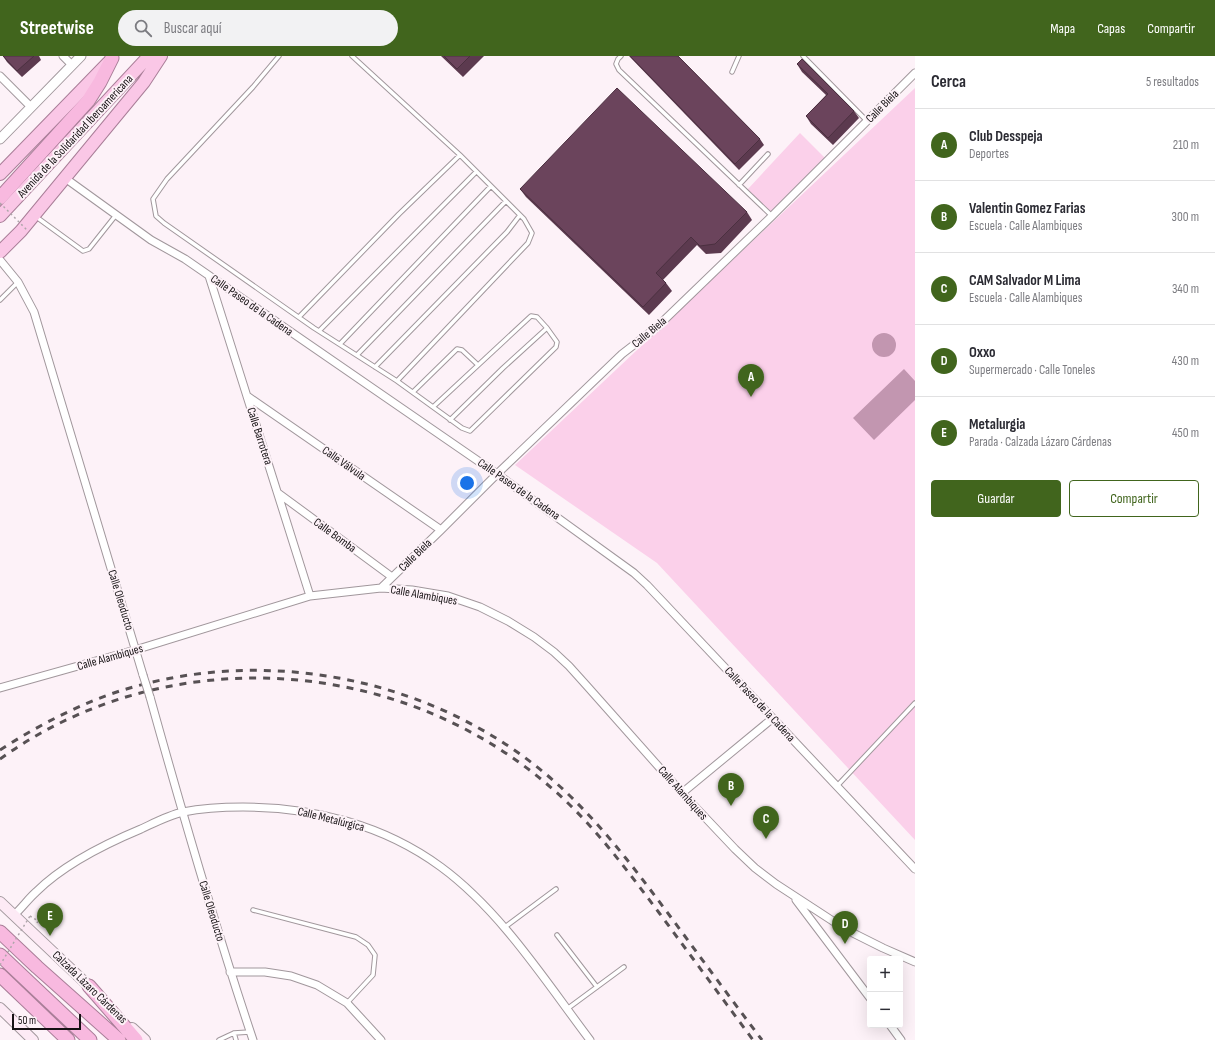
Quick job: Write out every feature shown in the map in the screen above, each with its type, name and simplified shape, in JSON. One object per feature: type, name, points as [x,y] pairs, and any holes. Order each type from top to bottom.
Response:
[{"type":"highway","name":"Avenida de la Solidaridad Iberoamericana","points":[[0,216],[149,56]]},
{"type":"highway","points":[[0,252],[21,231],[144,82],[161,56]]},
{"type":"highway","points":[[0,174],[113,57]]},
{"type":"highway","points":[[0,198],[88,101],[113,57]]},
{"type":"highway","name":"Calzada Lázaro Cárdenas","points":[[0,932],[118,1040]]},
{"type":"highway","points":[[0,955],[90,1040]]},
{"type":"highway","points":[[0,975],[68,1040]]},
{"type":"highway","points":[[89,986],[136,1040]]},
{"type":"highway","points":[[46,1019],[63,1040]]},
{"type":"main road","name":"Calzada Lázaro Cárdenas","points":[[0,902],[145,1040]]},
{"type":"main road","points":[[0,1008],[33,1040]]},
{"type":"street","points":[[63,56],[72,66]]},
{"type":"street","points":[[0,139],[81,56]]},
{"type":"street","name":"Calle Biela","points":[[381,588],[622,354],[657,327],[772,216],[915,73]]},
{"type":"street","points":[[0,76],[31,107]]},
{"type":"street","name":"Calle Paseo de la Cadena","points":[[65,178],[151,240],[185,259],[497,474],[634,573],[774,718],[915,869]]},
{"type":"street","name":"Calle Oleoducto","points":[[0,260],[18,282],[34,312],[136,650],[182,812],[252,1040]]},
{"type":"street","name":"Calle Barrotera","points":[[209,276],[310,596]]},
{"type":"street","name":"Calle Válvula","points":[[247,396],[441,530]]},
{"type":"street","name":"Calle Bomba","points":[[278,492],[392,577]]},
{"type":"street","name":"Calle Alambiques","points":[[0,688],[136,650],[310,596],[381,588],[412,590],[448,596],[480,607],[534,637],[570,666],[682,793],[735,849],[760,872],[845,929],[882,948],[915,962]]},
{"type":"street","points":[[682,793],[774,718]]},
{"type":"street","name":"Calle Metalúrgica","points":[[14,916],[36,891],[58,874],[83,858],[112,841],[182,812],[217,807],[257,807],[295,809],[333,817],[373,829],[410,847],[442,868],[475,896],[505,927],[590,1040]]},
{"type":"street","points":[[793,895],[867,994]]},
{"type":"street","points":[[230,972],[265,972],[291,976],[317,985],[347,1003],[381,1040]]},
{"type":"street","points":[[892,1028],[901,1040]]},
{"type":"lane","points":[[279,56],[253,87],[167,179],[153,199],[156,216],[319,331],[397,381],[462,428],[470,431],[556,347],[557,342],[537,317],[531,316],[433,407]]},
{"type":"lane","points":[[352,56],[460,155],[520,216],[532,233],[528,243],[397,381]]},
{"type":"lane","points":[[621,56],[616,64],[619,70],[772,216]]},
{"type":"lane","points":[[732,72],[739,56]]},
{"type":"lane","points":[[803,56],[867,121]]},
{"type":"lane","points":[[739,185],[768,154]]},
{"type":"lane","points":[[299,317],[399,214],[460,155]]},
{"type":"lane","points":[[319,331],[476,172]]},
{"type":"lane","points":[[340,344],[491,186]]},
{"type":"lane","points":[[357,355],[506,202]]},
{"type":"lane","points":[[34,215],[83,251],[89,249],[116,215]]},
{"type":"lane","points":[[375,367],[520,216]]},
{"type":"lane","points":[[0,300],[18,282]]},
{"type":"lane","points":[[450,420],[503,368],[547,328]]},
{"type":"lane","points":[[413,392],[457,349],[462,350],[478,365]]},
{"type":"lane","points":[[837,786],[915,703]]},
{"type":"lane","points":[[505,927],[556,889]]},
{"type":"lane","points":[[253,910],[356,937],[368,945],[375,955],[373,975],[347,1003]]},
{"type":"lane","points":[[557,935],[597,987]]},
{"type":"lane","points":[[567,1009],[624,967]]},
{"type":"lane","points":[[219,1040],[234,1033],[250,1032]]},
{"type":"lane","points":[[234,1033],[236,1040]]},
{"type":"path","points":[[0,203],[28,231]]},
{"type":"path","points":[[0,965],[30,916],[38,921]]},
{"type":"shaded area","points":[[915,88],[915,840],[657,563],[515,465]]},
{"type":"shaded area","points":[[800,133],[825,158],[772,213],[747,190]]},
{"type":"shaded area","points":[[879,333],[889,333],[896,340],[896,350],[889,357],[879,357],[872,350],[872,340]]},
{"type":"shaded area","points":[[904,369],[915,381],[915,400],[874,440],[853,418]]},
{"type":"building","points":[[3,56],[34,56],[17,71]]},
{"type":"building","points":[[444,56],[470,56],[457,69]]},
{"type":"building","points":[[630,56],[678,56],[760,139],[735,164]]},
{"type":"building","points":[[802,59],[854,111],[828,138],[806,116],[828,94],[797,64]]},
{"type":"building","points":[[617,88],[747,212],[715,244],[700,246],[691,237],[656,273],[666,283],[643,307],[520,189]]},
{"type":"railway","points":[[0,750],[26,734],[80,706],[108,695],[165,679],[224,671],[284,671],[343,679],[401,694],[456,716],[508,746],[555,782],[571,797],[587,813],[630,863],[762,1040]]},
{"type":"railway","points":[[0,759],[64,721],[133,695],[205,681],[278,679],[351,688],[421,709],[487,741],[548,785],[564,799],[608,846],[753,1040]]},
{"type":"place","name":"Club Desspeja","points":[[751,397]]},
{"type":"place","name":"Valentin Gomez Farias","points":[[731,806]]},
{"type":"place","name":"CAM Salvador M Lima","points":[[766,839]]},
{"type":"place","name":"Metalurgia","points":[[50,936]]},
{"type":"place","name":"Oxxo","points":[[845,944]]}]
